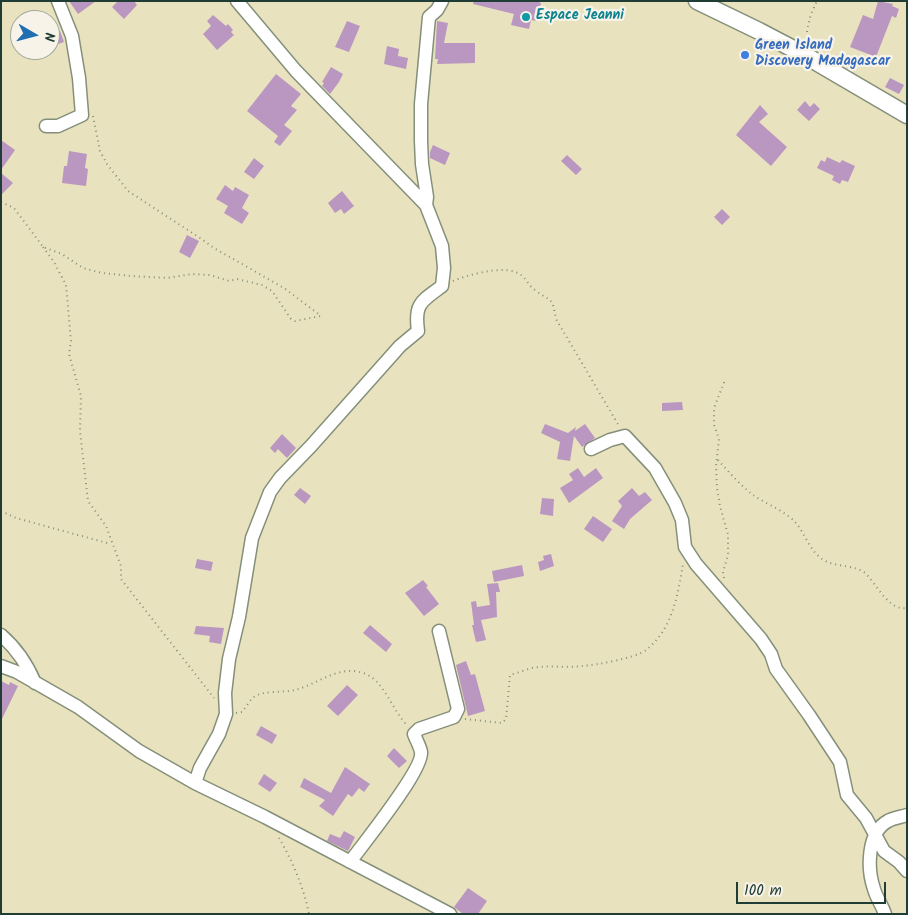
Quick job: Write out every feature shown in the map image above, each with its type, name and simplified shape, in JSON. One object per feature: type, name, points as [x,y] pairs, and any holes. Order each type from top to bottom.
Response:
[{"type":"main road","points":[[697,1],[801,53],[907,115]]},
{"type":"street","points":[[46,126],[58,126],[82,115],[79,78],[72,36],[58,1]]},
{"type":"street","points":[[195,782],[200,768],[219,734],[226,714],[225,693],[229,659],[239,617],[252,538],[270,492],[280,478],[400,346],[418,331],[416,318],[420,303],[442,286],[444,268],[442,246],[426,206],[296,71],[237,1]]},
{"type":"street","points":[[426,206],[427,198],[422,164],[421,104],[429,17],[442,1]]},
{"type":"street","points":[[591,449],[610,440],[625,436],[655,468],[676,503],[682,520],[685,547],[696,564],[761,640],[776,668],[840,762],[847,795],[866,818],[884,851],[899,862],[907,871]]},
{"type":"street","points":[[350,862],[397,798],[420,762],[422,752],[414,734],[419,730],[454,717],[458,709],[439,630]]},
{"type":"street","points":[[1,634],[13,646],[30,670],[35,682]]},
{"type":"street","points":[[1,666],[17,672],[78,707],[139,751],[195,782],[450,914]]},
{"type":"street","points":[[885,914],[874,889],[871,876],[870,858],[874,834],[887,821],[907,815]]},
{"type":"path","points":[[801,53],[807,44],[808,30],[817,1]]},
{"type":"path","points":[[43,247],[62,254],[83,268],[102,273],[167,278],[192,274],[210,275],[230,281],[237,279],[262,285],[272,291],[291,319],[295,321],[321,316],[284,288],[214,248],[128,191],[107,164],[100,151],[92,113]]},
{"type":"path","points":[[1,202],[14,208],[54,262],[66,285],[71,341],[69,354],[81,396],[80,431],[88,501],[106,526],[121,566],[121,579],[226,714],[242,712],[254,697],[263,693],[282,693],[297,690],[330,674],[351,671],[367,675],[379,682],[402,721],[414,734]]},
{"type":"path","points":[[442,286],[477,272],[515,272],[527,280],[532,289],[551,299],[554,305],[556,320],[625,436]]},
{"type":"path","points":[[724,579],[723,572],[728,555],[728,536],[717,488],[716,466],[719,439],[714,426],[714,408],[725,380]]},
{"type":"path","points":[[718,460],[754,496],[795,522],[806,541],[821,559],[836,565],[861,570],[872,580],[893,606],[902,609],[907,608]]},
{"type":"path","points":[[1,511],[16,518],[113,544]]},
{"type":"path","points":[[454,717],[502,723],[506,719],[510,675],[532,668],[582,666],[644,652],[656,640],[672,614],[678,595],[685,547]]},
{"type":"path","points":[[265,817],[280,840],[301,888],[309,914]]},
{"type":"building","points":[[69,1],[96,1],[78,14]]},
{"type":"building","points":[[118,1],[134,1],[137,5],[124,19],[112,7]]},
{"type":"building","name":"Espace Jeanni","points":[[474,1],[536,1],[541,3],[537,21],[531,20],[529,29],[511,25],[514,14],[473,4]]},
{"type":"building","points":[[878,1],[893,4],[892,6],[899,9],[896,18],[892,16],[876,57],[850,47],[863,15],[873,19]]},
{"type":"building","points":[[213,15],[226,26],[228,24],[233,30],[231,32],[234,35],[217,50],[203,34],[211,26],[207,21]]},
{"type":"building","points":[[347,21],[360,26],[349,52],[335,47]]},
{"type":"building","points":[[437,21],[448,23],[444,43],[475,43],[475,63],[437,64],[438,59],[435,59]]},
{"type":"building","points":[[60,31],[64,42],[60,43]]},
{"type":"building","points":[[387,46],[399,49],[398,56],[408,58],[406,69],[384,64]]},
{"type":"building","points":[[331,67],[343,74],[330,94],[322,86],[324,83],[322,82]]},
{"type":"building","points":[[276,74],[301,94],[291,106],[297,110],[284,125],[292,131],[280,146],[274,142],[278,136],[247,111]]},
{"type":"building","points":[[890,78],[904,85],[899,94],[885,87]]},
{"type":"building","points":[[805,101],[810,107],[814,103],[820,109],[809,121],[797,110]]},
{"type":"building","points":[[760,105],[768,114],[759,122],[787,147],[771,166],[736,135]]},
{"type":"building","points":[[1,140],[15,150],[1,170]]},
{"type":"building","points":[[433,145],[450,153],[445,165],[430,158]]},
{"type":"building","points":[[69,151],[87,154],[85,168],[88,169],[86,186],[62,183],[64,166],[67,166]]},
{"type":"building","points":[[567,155],[582,169],[576,175],[561,161]]},
{"type":"building","points":[[827,157],[840,163],[842,160],[855,166],[848,182],[842,180],[840,184],[832,180],[834,176],[817,168],[821,160],[825,162]]},
{"type":"building","points":[[254,158],[264,166],[254,179],[244,172]]},
{"type":"building","points":[[1,173],[13,183],[1,195]]},
{"type":"building","points":[[225,185],[233,191],[235,187],[249,195],[242,208],[249,213],[242,224],[224,213],[228,206],[216,199]]},
{"type":"building","points":[[342,191],[354,206],[344,214],[341,209],[335,213],[328,203]]},
{"type":"building","points":[[722,209],[730,217],[722,225],[714,217]]},
{"type":"building","points":[[187,235],[199,241],[190,258],[179,252]]},
{"type":"building","points":[[682,402],[683,410],[662,411],[662,403]]},
{"type":"building","points":[[545,424],[568,433],[576,427],[575,431],[585,424],[595,438],[582,447],[574,436],[570,461],[557,459],[560,442],[541,433]]},
{"type":"building","points":[[282,434],[296,448],[287,458],[278,449],[275,453],[270,448]]},
{"type":"building","points":[[578,468],[584,477],[596,468],[603,478],[569,503],[560,488],[573,480],[569,474]]},
{"type":"building","points":[[300,488],[311,496],[305,504],[294,495]]},
{"type":"building","points":[[632,488],[639,496],[645,492],[652,500],[630,519],[624,529],[612,521],[622,506],[618,501]]},
{"type":"building","points":[[542,498],[554,499],[553,516],[540,514]]},
{"type":"building","points":[[593,516],[612,529],[603,542],[584,529]]},
{"type":"building","points":[[551,554],[554,566],[540,571],[538,562],[544,560],[543,556]]},
{"type":"building","points":[[197,559],[213,562],[211,571],[195,568]]},
{"type":"building","points":[[522,565],[524,576],[494,582],[492,571]]},
{"type":"building","points":[[423,580],[439,604],[424,616],[405,593]]},
{"type":"building","points":[[498,583],[500,592],[496,592],[497,617],[481,620],[486,640],[476,642],[472,625],[474,625],[471,602],[476,601],[477,607],[490,605],[487,584]]},
{"type":"building","points":[[370,625],[392,644],[386,652],[363,633]]},
{"type":"building","points":[[196,626],[224,628],[221,644],[209,642],[210,636],[194,634]]},
{"type":"building","points":[[466,661],[471,675],[475,674],[485,711],[468,716],[456,665]]},
{"type":"building","points":[[1,681],[9,685],[10,682],[18,686],[1,721]]},
{"type":"building","points":[[347,685],[358,695],[338,716],[327,706]]},
{"type":"building","points":[[261,726],[277,735],[272,744],[256,735]]},
{"type":"building","points":[[394,748],[407,761],[399,768],[387,756]]},
{"type":"building","points":[[345,767],[370,784],[364,792],[359,788],[352,797],[348,794],[333,816],[319,806],[325,800],[300,787],[304,778],[331,793]]},
{"type":"building","points":[[264,774],[277,783],[270,792],[258,784]]},
{"type":"building","points":[[344,831],[355,837],[348,851],[327,841],[330,834],[340,838]]},
{"type":"building","points":[[468,888],[487,901],[478,914],[463,914],[454,907]]},
{"type":"place","name":"Espace Jeanni","points":[[526,17]]},
{"type":"place","name":"Green Island Discovery Madagascar","points":[[745,55]]}]
